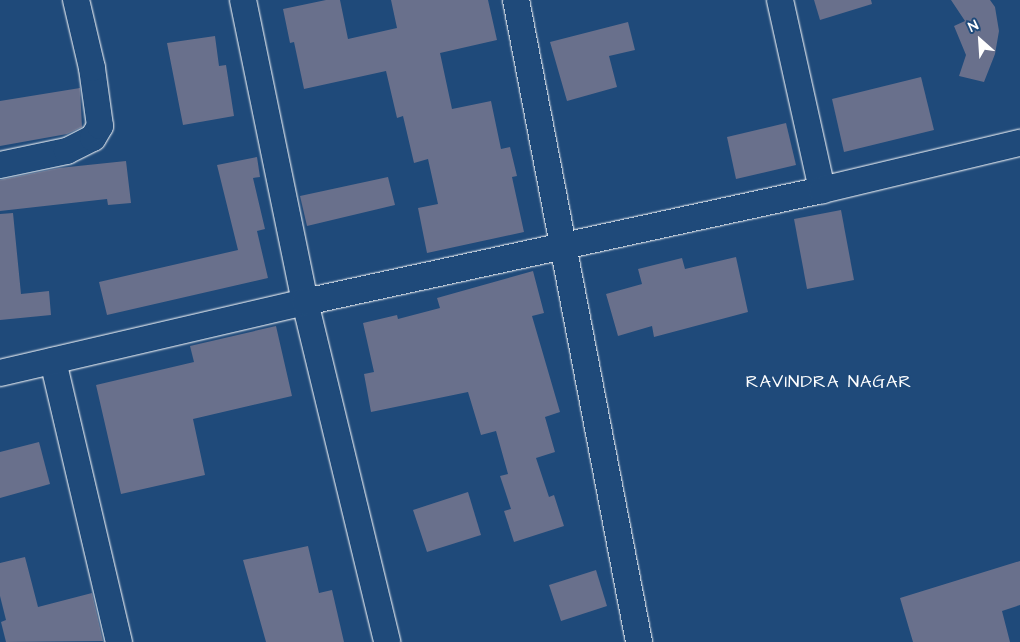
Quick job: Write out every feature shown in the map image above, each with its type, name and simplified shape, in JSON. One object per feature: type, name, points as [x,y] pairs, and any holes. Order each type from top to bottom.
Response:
[{"type":"street","points":[[0,165],[67,151],[93,138],[100,126],[92,68],[76,0]]},
{"type":"street","points":[[243,0],[305,302],[387,642]]},
{"type":"street","points":[[516,0],[639,642]]},
{"type":"street","points":[[780,0],[822,190]]},
{"type":"street","points":[[0,373],[305,302],[822,190],[1020,143]]},
{"type":"street","points":[[52,361],[119,642]]},
{"type":"building","points":[[326,0],[340,0],[348,39],[397,28],[391,0],[488,0],[497,40],[440,53],[452,109],[491,101],[501,149],[510,147],[517,176],[512,177],[524,232],[427,253],[418,208],[438,204],[428,159],[414,163],[403,116],[397,118],[386,71],[304,89],[294,42],[290,43],[283,9]]},
{"type":"building","points":[[814,0],[871,0],[872,4],[820,20]]},
{"type":"building","points":[[951,0],[990,0],[995,7],[999,31],[995,54],[984,82],[959,76],[966,55],[954,26],[965,21]]},
{"type":"building","points":[[628,22],[635,50],[609,56],[617,87],[567,101],[550,42]]},
{"type":"building","points":[[215,36],[219,66],[226,65],[234,116],[183,125],[167,43]]},
{"type":"building","points":[[921,77],[934,130],[844,152],[832,99]]},
{"type":"building","points":[[80,88],[82,127],[67,134],[0,146],[0,101]]},
{"type":"building","points":[[786,123],[796,165],[736,179],[727,137]]},
{"type":"building","points":[[257,157],[260,177],[253,178],[265,229],[257,231],[268,278],[107,315],[99,282],[238,250],[217,165]]},
{"type":"building","points":[[126,161],[131,203],[108,205],[107,199],[0,211],[0,180],[59,168]]},
{"type":"building","points":[[388,177],[395,205],[307,226],[300,196]]},
{"type":"building","points":[[841,210],[854,280],[807,289],[794,219]]},
{"type":"building","points":[[13,213],[21,294],[49,291],[51,315],[0,320],[0,214]]},
{"type":"building","points":[[736,257],[748,312],[654,337],[652,326],[618,336],[606,294],[642,284],[638,269],[682,258],[685,269]]},
{"type":"building","points":[[533,271],[544,313],[532,316],[560,412],[545,417],[555,452],[536,458],[549,497],[554,495],[564,526],[514,542],[504,511],[511,509],[500,476],[508,474],[496,431],[481,435],[468,392],[371,412],[364,374],[374,372],[363,323],[397,315],[398,319],[440,308],[437,298]]},
{"type":"building","points":[[276,326],[292,396],[193,419],[205,475],[121,494],[96,385],[194,362],[190,346]]},
{"type":"building","points":[[39,442],[50,484],[0,498],[0,452]]},
{"type":"building","points":[[468,492],[481,535],[427,552],[413,510]]},
{"type":"building","points":[[308,546],[319,593],[332,590],[344,642],[266,642],[243,560]]},
{"type":"building","points":[[25,557],[38,607],[92,593],[103,641],[6,642],[1,622],[6,620],[0,596],[0,563]]},
{"type":"building","points":[[1020,561],[1020,605],[1002,611],[1010,642],[913,642],[900,598]]},
{"type":"building","points":[[596,570],[607,606],[561,621],[549,585]]},
{"type":"district","name":"RAVINDRA NAGAR","points":[[829,382]]}]
